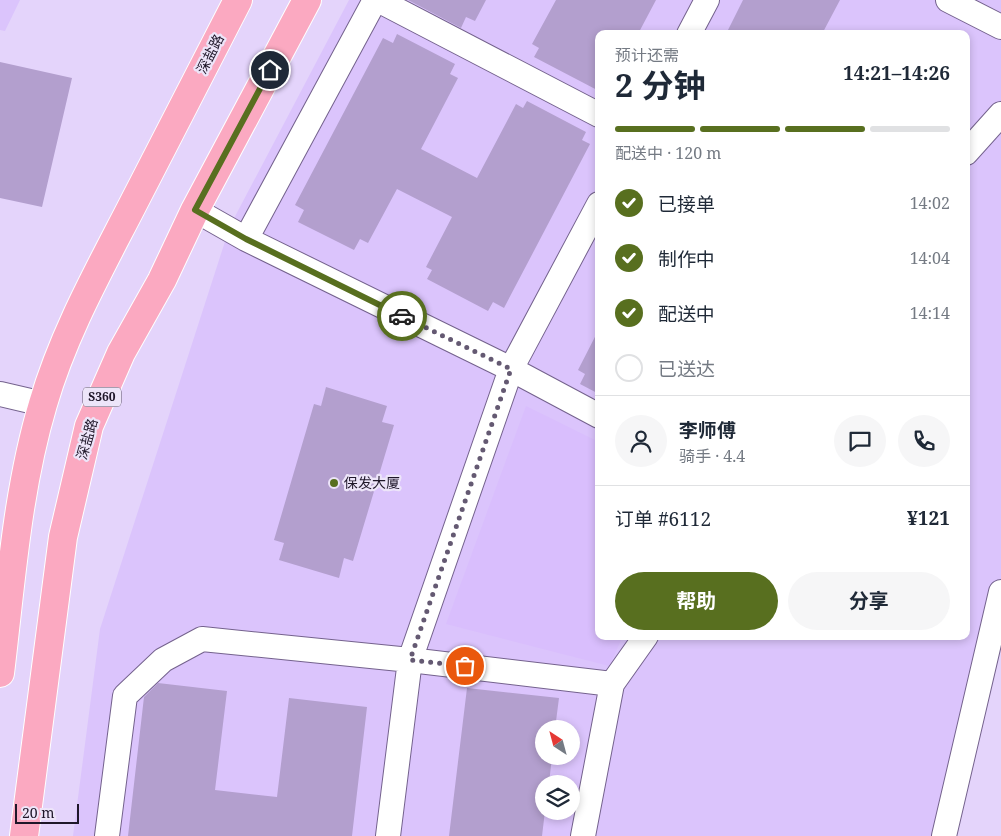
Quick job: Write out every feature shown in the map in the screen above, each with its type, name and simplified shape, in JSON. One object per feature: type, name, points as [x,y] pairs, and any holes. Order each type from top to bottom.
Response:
[{"type":"main road","name":"深盐路","points":[[0,673],[19,515],[30,455],[43,404],[64,342],[91,284],[238,0]]},
{"type":"main road","name":"深盐路","points":[[24,836],[63,537],[89,426],[121,353],[162,280],[195,210],[307,0]]},
{"type":"street","points":[[246,239],[376,0],[595,113]]},
{"type":"street","points":[[691,30],[707,0]]},
{"type":"street","points":[[948,0],[1001,27]]},
{"type":"street","points":[[970,149],[1001,114]]},
{"type":"street","points":[[195,210],[246,239],[511,369],[595,414]]},
{"type":"street","points":[[388,836],[410,660],[511,369],[595,212]]},
{"type":"street","points":[[0,394],[43,404]]},
{"type":"street","points":[[944,836],[1001,592]]},
{"type":"street","points":[[107,836],[125,696],[163,660],[202,639],[410,660],[612,684]]},
{"type":"street","points":[[583,836],[612,684],[643,640]]},
{"type":"shaded area","points":[[0,0],[20,0],[5,31],[0,30]]},
{"type":"shaded area","points":[[349,0],[1001,0],[1001,592],[944,836],[73,836],[100,629],[230,226]]},
{"type":"shaded area","points":[[526,406],[595,440],[595,640],[621,640],[609,666],[446,624]]},
{"type":"building","points":[[408,0],[486,0],[475,21],[466,17],[461,28]]},
{"type":"building","points":[[556,0],[656,0],[640,30],[595,30],[595,89],[534,57],[539,48],[532,44]]},
{"type":"building","points":[[743,0],[840,0],[824,30],[728,30]]},
{"type":"building","points":[[397,34],[455,64],[450,74],[458,78],[421,149],[477,178],[516,104],[523,108],[527,101],[586,132],[582,140],[590,144],[504,308],[493,302],[488,311],[427,279],[432,270],[426,267],[452,217],[397,189],[368,243],[360,239],[354,250],[298,222],[304,210],[295,205],[383,38],[393,43]]},
{"type":"building","points":[[0,62],[72,78],[42,207],[0,198]]},
{"type":"building","points":[[595,337],[595,392],[580,384],[585,374],[578,370]]},
{"type":"building","name":"保发大厦","points":[[326,387],[387,406],[382,422],[394,425],[353,561],[344,558],[339,578],[279,560],[284,543],[274,540],[314,404],[321,406]]},
{"type":"building","points":[[158,683],[227,691],[215,790],[277,797],[289,698],[367,707],[352,836],[128,836],[144,697]]},
{"type":"building","points":[[467,688],[559,698],[556,720],[535,720],[535,765],[551,765],[550,775],[535,775],[535,820],[544,820],[542,836],[449,836]]},
{"type":"way so far","points":[[402,316],[511,369],[410,660],[465,666]]},
{"type":"place","name":"保发大厦","points":[[334,483]]},
{"type":"route","points":[[270,70],[195,210],[246,239],[402,316]]}]
